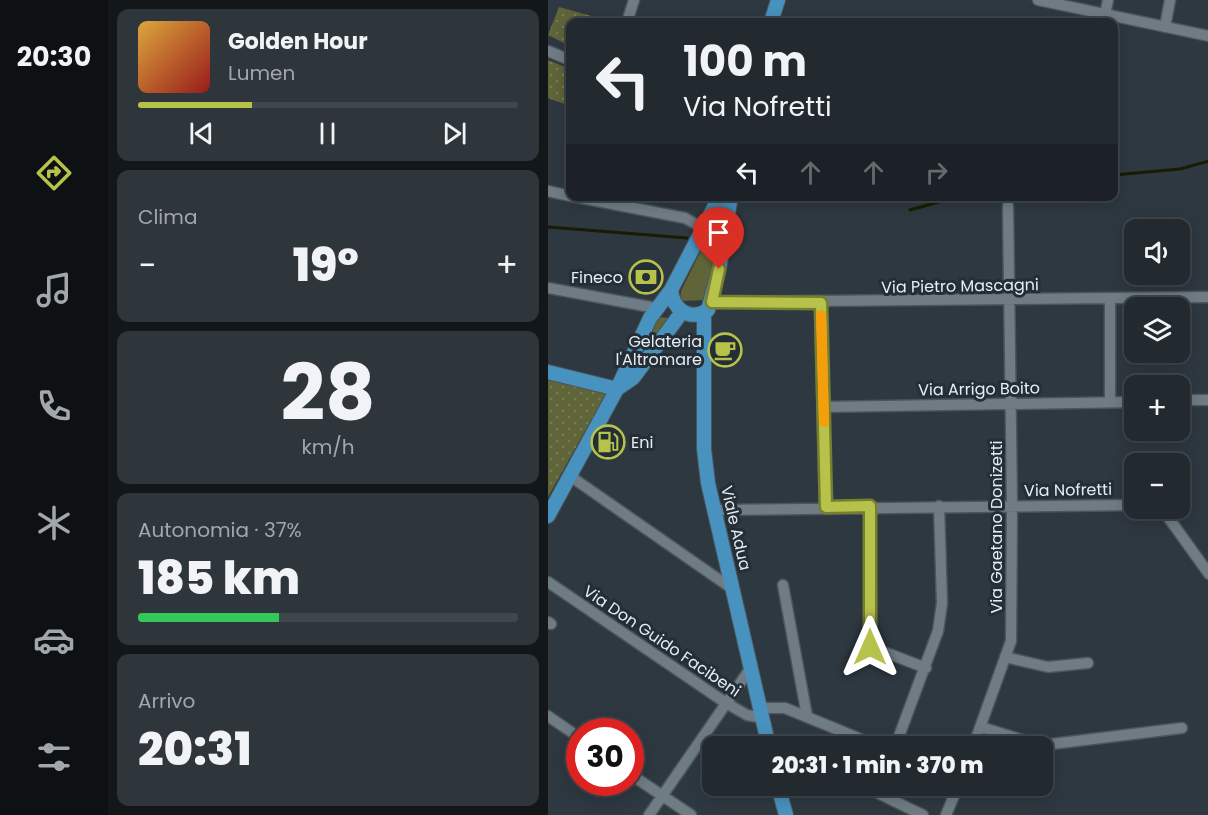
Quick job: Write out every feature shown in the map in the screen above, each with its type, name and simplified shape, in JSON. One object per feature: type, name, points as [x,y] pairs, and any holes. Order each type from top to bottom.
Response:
[{"type":"main road","points":[[764,18],[769,0]]},
{"type":"main road","points":[[773,18],[778,0]]},
{"type":"main road","points":[[548,516],[617,389],[656,308],[665,301],[718,201]]},
{"type":"main road","name":"Viale Adua","points":[[730,201],[726,233],[708,308],[704,449],[714,510],[767,736]]},
{"type":"main road","points":[[705,226],[721,228],[726,233]]},
{"type":"main road","points":[[671,290],[672,301],[682,312],[692,314],[708,308]]},
{"type":"main road","points":[[548,372],[617,389],[633,378],[682,312]]},
{"type":"main road","points":[[780,796],[782,812]]},
{"type":"street","points":[[628,18],[634,0]]},
{"type":"street","points":[[1038,0],[1208,36]]},
{"type":"street","points":[[1105,15],[1108,0]]},
{"type":"street","points":[[1165,27],[1170,0]]},
{"type":"street","points":[[548,51],[566,58]]},
{"type":"street","points":[[548,191],[566,195]]},
{"type":"street","points":[[592,201],[685,218],[705,226]]},
{"type":"street","name":"Via Gaetano Donizetti","points":[[977,736],[1011,641],[1013,505],[1008,206]]},
{"type":"street","points":[[548,288],[656,308]]},
{"type":"street","name":"Via Pietro Mascagni","points":[[708,308],[821,303],[1208,297]]},
{"type":"street","points":[[1110,299],[1110,402]]},
{"type":"street","points":[[821,303],[826,507]]},
{"type":"street","points":[[1190,400],[1208,400]]},
{"type":"street","name":"Via Arrigo Boito","points":[[824,407],[1124,402]]},
{"type":"street","points":[[570,476],[734,590]]},
{"type":"street","name":"Via Nofretti","points":[[714,510],[870,506],[1124,505]]},
{"type":"street","points":[[870,506],[870,647],[926,668]]},
{"type":"street","points":[[899,736],[938,631],[942,603],[939,506]]},
{"type":"street","points":[[1169,519],[1208,574]]},
{"type":"street","name":"Via Don Guido Facibeni","points":[[548,582],[747,715],[785,708],[854,736]]},
{"type":"street","points":[[783,585],[807,716]]},
{"type":"street","points":[[1005,657],[1048,667],[1088,663]]},
{"type":"street","points":[[649,815],[752,666]]},
{"type":"street","points":[[548,716],[566,728]]},
{"type":"street","points":[[981,727],[1023,741],[1052,744],[1182,728]]},
{"type":"street","points":[[644,784],[691,815]]},
{"type":"street","points":[[884,796],[923,815]]},
{"type":"street","points":[[947,815],[954,796]]},
{"type":"green space","points":[[559,7],[599,18],[566,18],[566,44],[548,35]]},
{"type":"green space","points":[[548,60],[566,67],[566,105],[548,98]]},
{"type":"green space","points":[[709,234],[714,234],[717,238],[708,300],[680,301],[681,291]]},
{"type":"green space","points":[[656,317],[672,318],[630,373]]},
{"type":"green space","points":[[548,379],[607,392],[548,497]]},
{"type":"waterway","points":[[1118,175],[1180,169],[1209,161]]},
{"type":"waterway","points":[[910,210],[942,201]]},
{"type":"waterway","points":[[548,227],[687,238]]},
{"type":"slow traffic","points":[[821,315],[824,422]]},
{"type":"place","name":"Fineco","points":[[646,277]]},
{"type":"place","name":"Gelateria l'Altromare","points":[[725,350]]},
{"type":"place","name":"Eni","points":[[608,442]]},
{"type":"route","points":[[719,269],[712,302],[821,303],[826,507],[870,506],[870,647]]}]
